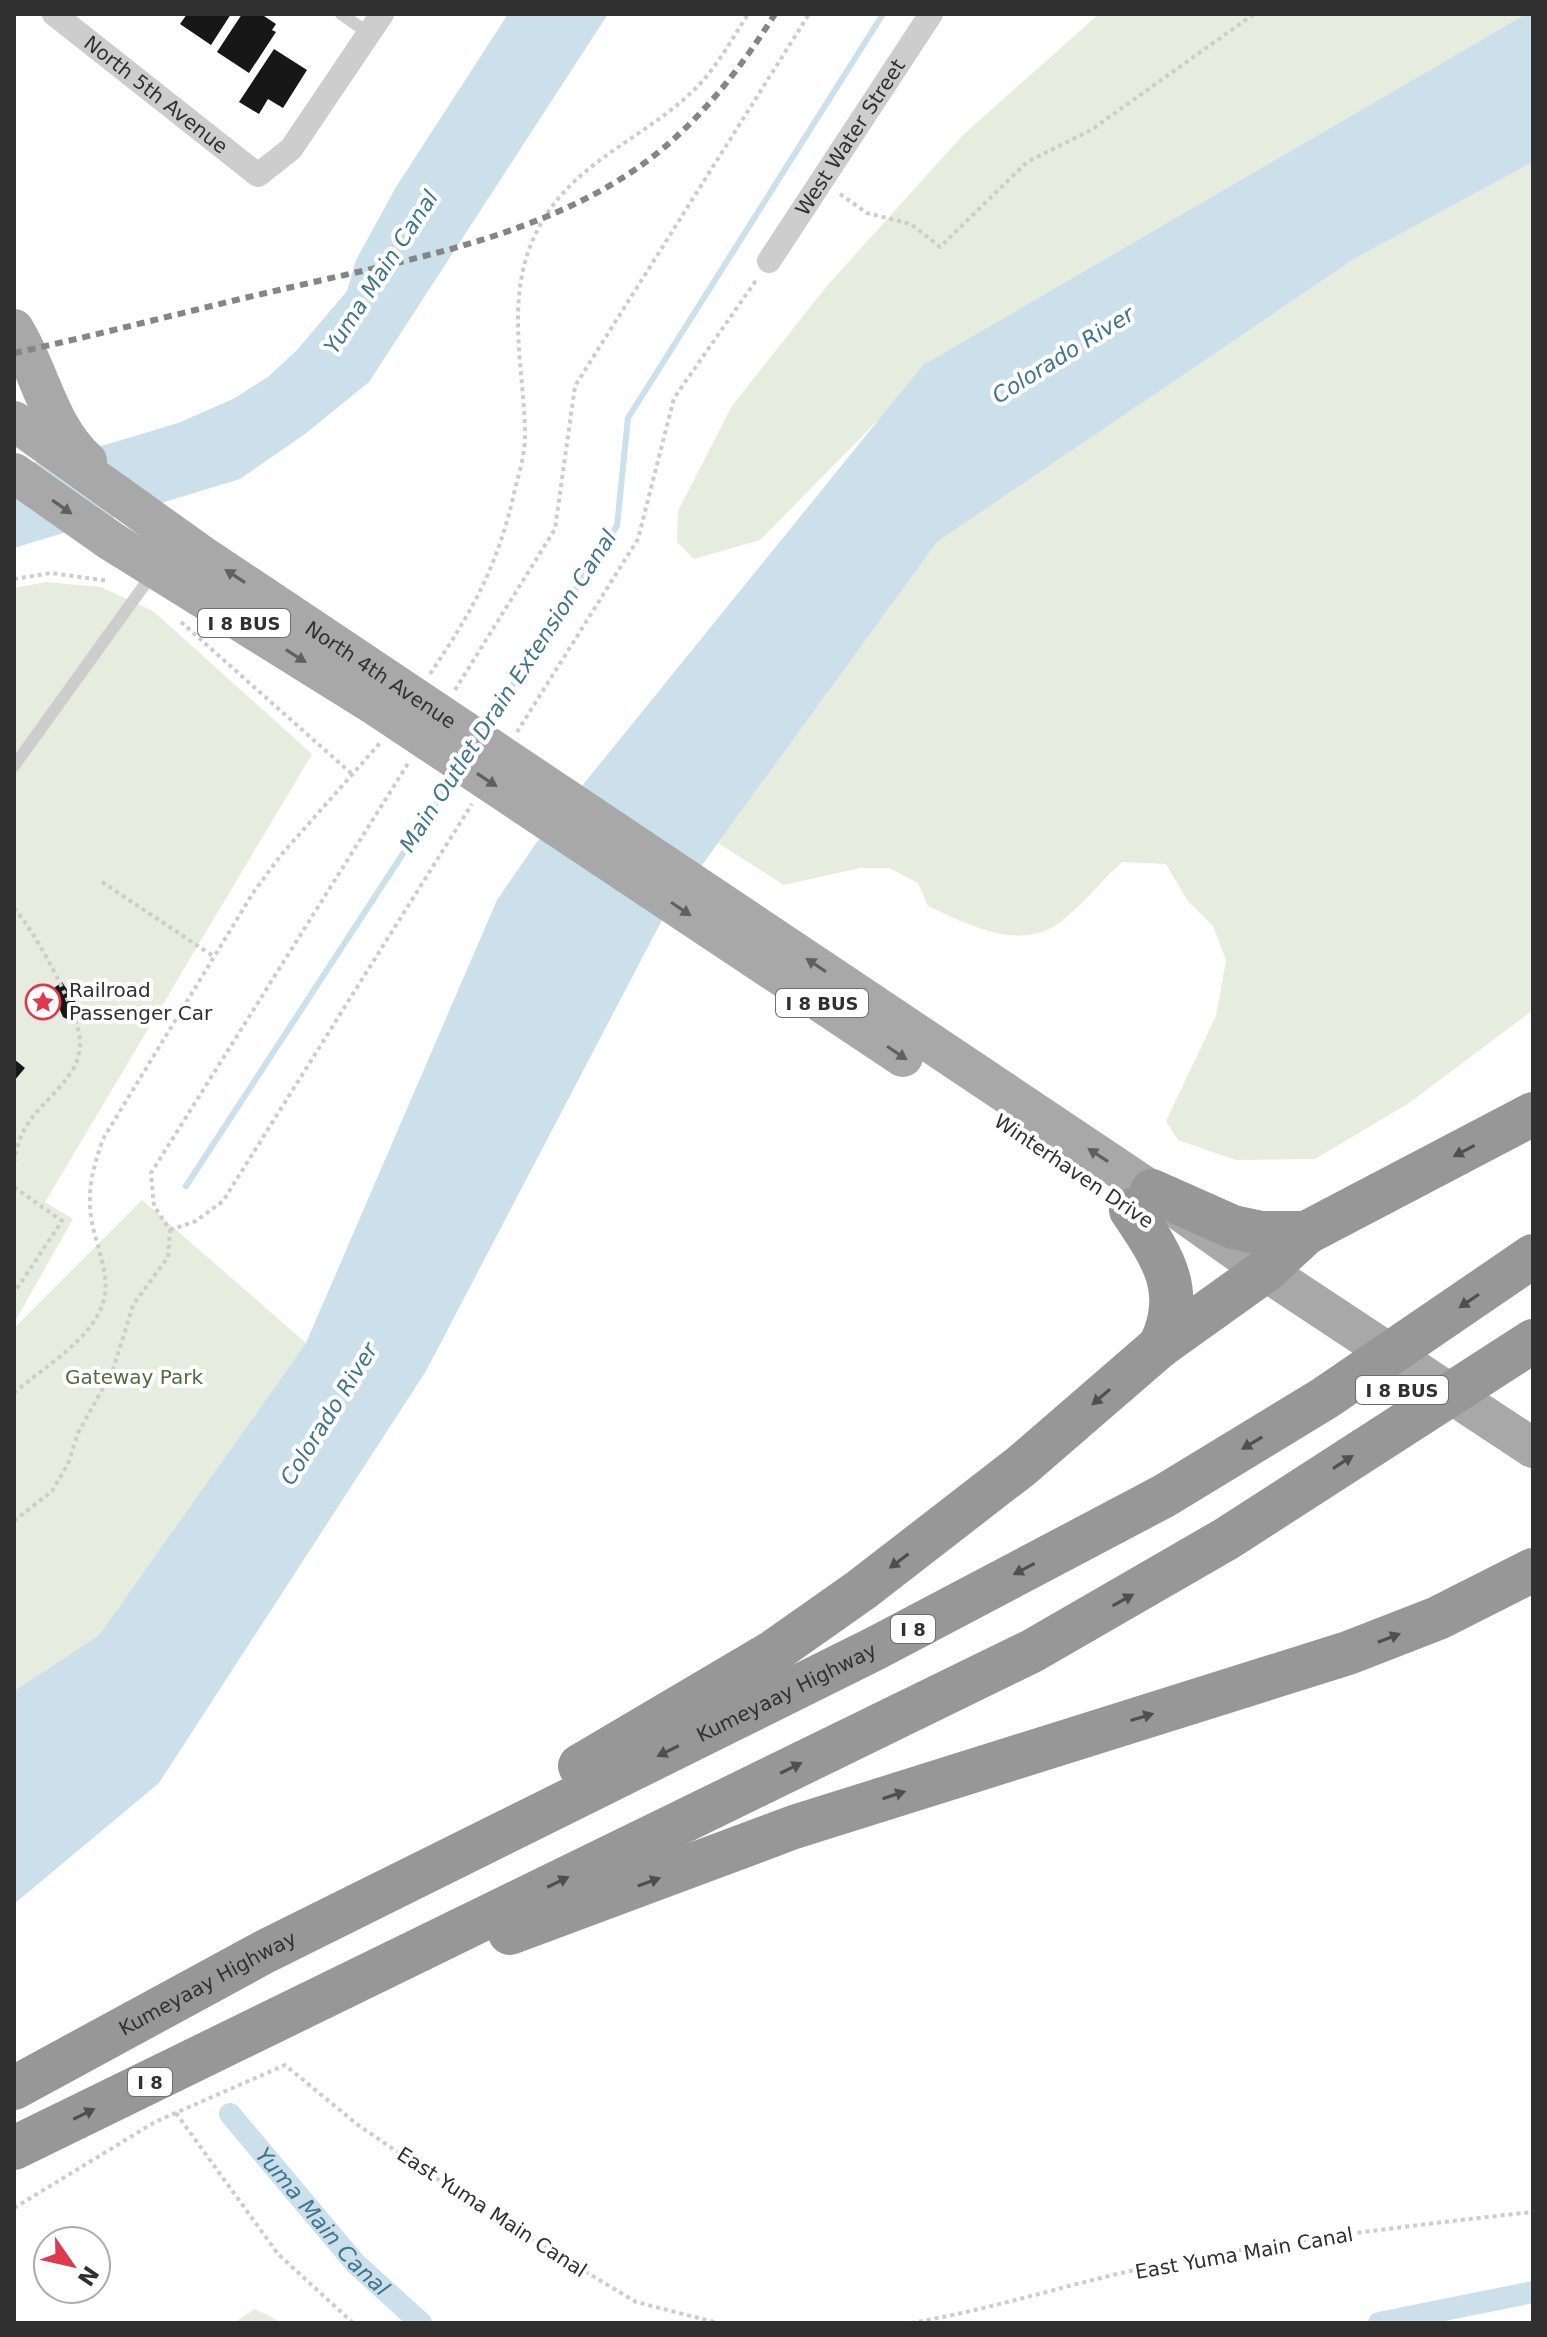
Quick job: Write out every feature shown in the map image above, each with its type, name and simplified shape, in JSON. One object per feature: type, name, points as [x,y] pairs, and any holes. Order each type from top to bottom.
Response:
[{"type":"highway","points":[[264,1952],[773,1652],[961,1514],[1160,1346],[1255,1278],[1306,1233],[1533,1114]]},
{"type":"highway","points":[[1142,1200],[1261,1233],[1306,1233]]},
{"type":"highway","points":[[1142,1200],[1172,1291],[1171,1324],[1160,1346]]},
{"type":"highway","name":"Kumeyaay Highway","points":[[14,2088],[264,1952],[874,1649],[1164,1496],[1325,1398],[1533,1256]]},
{"type":"highway","name":"I 8","points":[[14,2148],[1032,1651],[1226,1539],[1533,1341]]},
{"type":"highway","points":[[287,2015],[794,1827],[1376,1643],[1438,1618],[1531,1570]]},
{"type":"main road","points":[[14,329],[27,350],[63,441]]},
{"type":"main road","points":[[14,387],[63,441]]},
{"type":"main road","name":"North 4th Avenue","points":[[14,421],[63,441],[165,546],[624,853]]},
{"type":"main road","name":"North 4th Avenue","points":[[14,473],[111,541],[165,546]]},
{"type":"main road","name":"Winterhaven Drive","points":[[624,853],[1328,1327],[1508,1442],[1533,1475]]},
{"type":"street","name":"North 5th Avenue","points":[[54,14],[258,175],[291,149],[376,24]]},
{"type":"street","name":"West Water Street","points":[[769,261],[931,14]]},
{"type":"lane","points":[[341,14],[376,24]]},
{"type":"lane","points":[[14,766],[165,546]]},
{"type":"path","points":[[454,690],[555,529],[575,386],[809,14]]},
{"type":"path","points":[[822,181],[867,213],[911,224],[940,247],[1027,162],[1091,130],[1254,14]]},
{"type":"path","points":[[14,579],[51,573],[109,581]]},
{"type":"path","points":[[174,616],[353,775]]},
{"type":"path","points":[[14,1521],[52,1491],[68,1464],[78,1433],[113,1370],[133,1305],[168,1257],[170,1230],[154,1206],[151,1173],[412,757]]},
{"type":"path","points":[[102,882],[214,957]]},
{"type":"path","points":[[14,908],[33,932],[78,1030],[80,1051],[73,1069],[18,1136],[14,1163]]},
{"type":"path","points":[[14,1187],[62,1221],[14,1293]]},
{"type":"path","name":"East Yuma Main Canal","points":[[176,2113],[285,2065],[370,2134],[483,2210],[623,2295],[636,2302],[718,2323]]},
{"type":"path","points":[[14,2208],[176,2113],[278,2254],[353,2323]]},
{"type":"path","name":"East Yuma Main Canal","points":[[911,2323],[962,2314],[1170,2263],[1413,2225],[1533,2212]]},
{"type":"green space","points":[[1099,14],[1526,14],[923,365],[884,414],[760,540],[694,559],[677,542],[678,511],[732,406],[826,287],[963,135]]},
{"type":"green space","points":[[1533,162],[1533,1010],[1409,1103],[1315,1159],[1236,1160],[1178,1140],[1166,1121],[1216,1016],[1226,960],[1213,926],[1187,900],[1166,864],[1122,862],[1059,923],[1027,935],[1010,935],[976,927],[928,906],[918,883],[889,868],[860,868],[784,885],[718,843],[937,542],[1354,259]]},
{"type":"green space","points":[[46,582],[101,587],[153,611],[312,754],[45,1202],[73,1219],[14,1323],[14,588]]},
{"type":"green space","name":"Gateway Park","points":[[142,1200],[306,1343],[99,1635],[14,1691],[14,1328]]},
{"type":"green space","points":[[255,2309],[283,2323],[234,2323]]},
{"type":"water","points":[[508,14],[608,14],[369,382],[305,434],[240,479],[14,548],[14,466],[78,453],[178,423],[233,399],[268,377],[297,350],[347,291],[356,260],[396,187]]},
{"type":"water","name":"Colorado River","points":[[1526,14],[1533,14],[1533,162],[1354,259],[937,542],[662,920],[426,1371],[159,1783],[14,1904],[14,1691],[99,1635],[306,1343],[497,900],[539,839],[923,365]]},
{"type":"building","points":[[187,14],[231,14],[211,45],[180,24]]},
{"type":"building","points":[[242,14],[261,14],[276,24],[272,30],[276,32],[249,73],[217,52]]},
{"type":"building","points":[[274,49],[307,70],[283,108],[268,99],[259,114],[239,102]]},
{"type":"building","points":[[62,982],[79,1007],[77,1016],[69,1020],[63,1017],[54,996],[54,988]]},
{"type":"building","points":[[14,1059],[25,1068],[14,1081]]},
{"type":"waterway","name":"Main Outlet Drain Extension Canal","points":[[485,727],[617,526],[628,418],[883,14]]},
{"type":"waterway","name":"Main Outlet Drain Extension Canal","points":[[186,1186],[455,774]]},
{"type":"waterway","name":"Yuma Main Canal","points":[[230,2114],[355,2263],[421,2323]]},
{"type":"waterway","name":"Yuma Main Canal","points":[[1379,2323],[1533,2292]]},
{"type":"railway","points":[[14,353],[410,260],[539,220],[619,180],[687,127],[743,62],[775,14]]},
{"type":"place","name":"Railroad Passenger Car","points":[[43,1002]]}]
